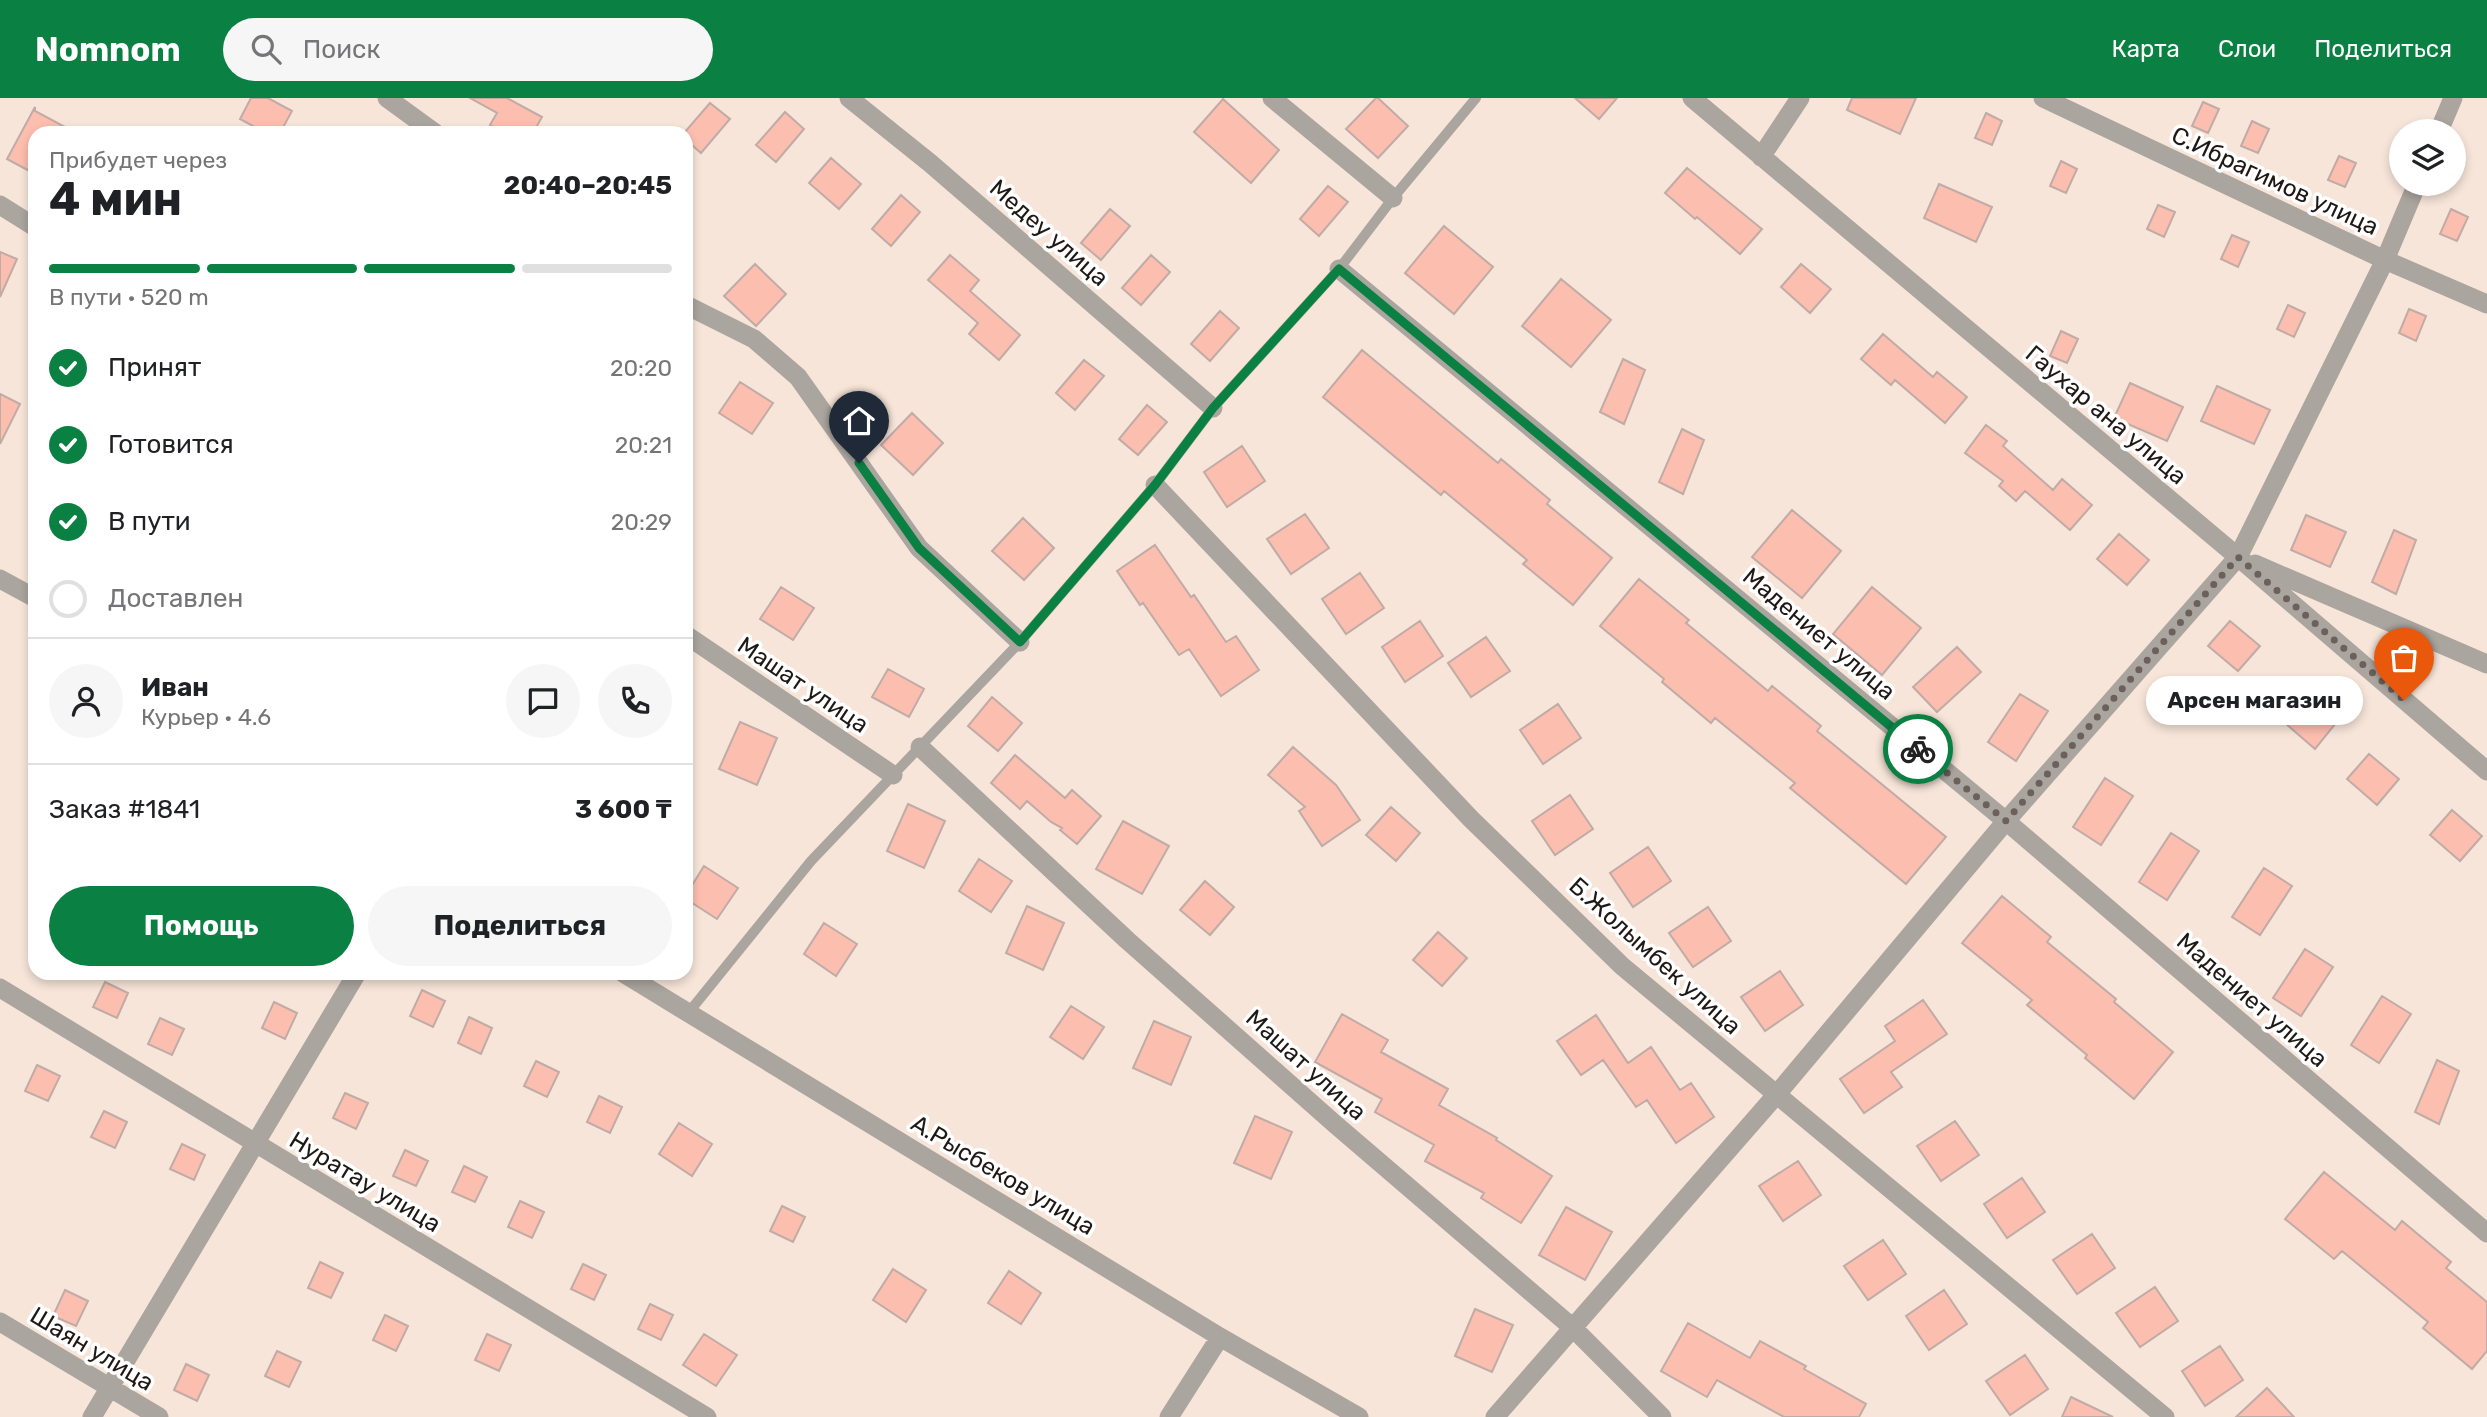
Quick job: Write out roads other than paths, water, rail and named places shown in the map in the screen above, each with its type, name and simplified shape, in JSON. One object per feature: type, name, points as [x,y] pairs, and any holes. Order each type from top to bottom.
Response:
[{"type":"street","points":[[387,98],[425,126]]},
{"type":"street","name":"Медеу улица","points":[[849,98],[930,163],[1213,408]]},
{"type":"street","points":[[1272,98],[1392,198]]},
{"type":"street","name":"Гаухар ана улица","points":[[1692,98],[2238,557],[2487,771]]},
{"type":"street","points":[[1761,157],[1800,98]]},
{"type":"street","name":"С.Ибрагимов улица","points":[[2043,98],[2385,260],[2487,304]]},
{"type":"street","points":[[2444,119],[2453,98]]},
{"type":"street","points":[[1495,1417],[1777,1094],[2006,821],[2238,557],[2385,260],[2412,196]]},
{"type":"street","points":[[0,205],[28,223]]},
{"type":"street","name":"Мадениет улица","points":[[1339,269],[2006,821],[2487,1233]]},
{"type":"street","points":[[693,308],[754,339],[798,377],[919,548],[1020,642]]},
{"type":"street","name":"Б.Жолымбек улица","points":[[1155,485],[1471,819],[1622,967],[2165,1417]]},
{"type":"street","points":[[2238,557],[2487,664]]},
{"type":"street","points":[[0,579],[28,594]]},
{"type":"street","name":"Машат улица","points":[[693,640],[893,775]]},
{"type":"street","name":"Машат улица","points":[[920,747],[1127,940],[1573,1328],[1662,1417]]},
{"type":"street","points":[[92,1417],[354,980]]},
{"type":"street","name":"А.Рысбеков улица","points":[[636,980],[1220,1337],[1359,1417]]},
{"type":"street","name":"Нуратау улица","points":[[0,988],[707,1417]]},
{"type":"street","name":"Шаян улица","points":[[0,1322],[159,1417]]},
{"type":"street","points":[[1169,1417],[1220,1337]]},
{"type":"lane","points":[[689,1012],[811,861],[1020,642],[1155,485],[1213,408],[1339,269],[1392,198],[1476,98]]},
{"type":"place","name":"Арсен магазин","points":[[2404,700]]}]
